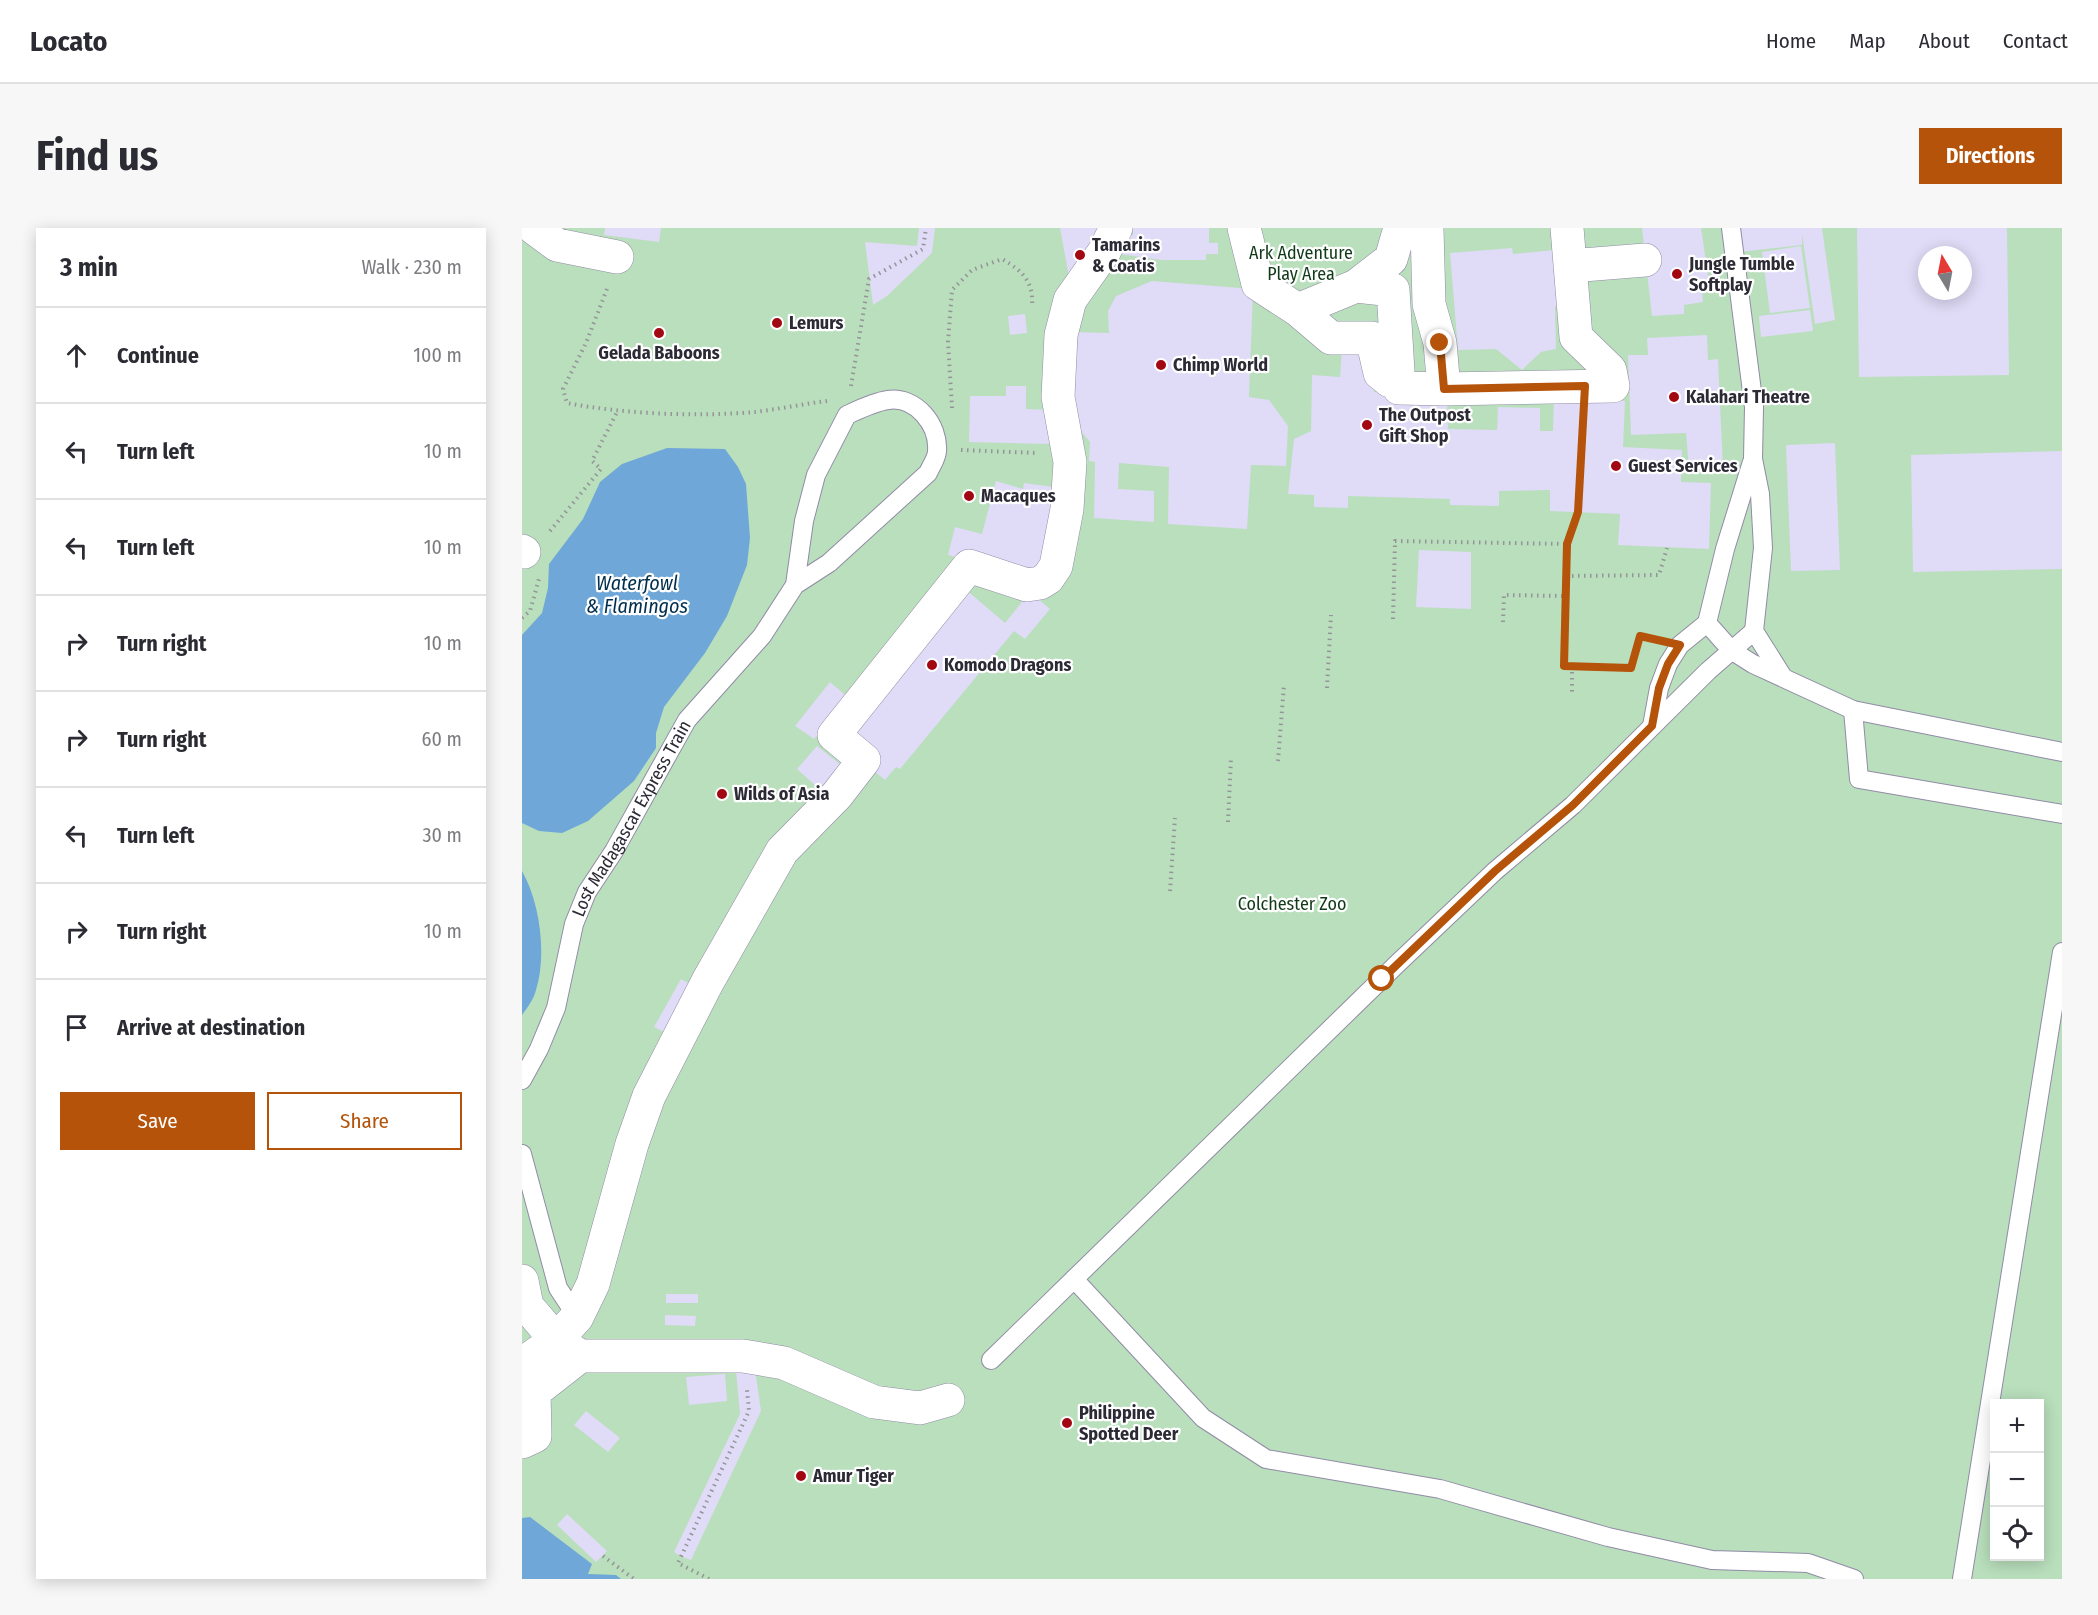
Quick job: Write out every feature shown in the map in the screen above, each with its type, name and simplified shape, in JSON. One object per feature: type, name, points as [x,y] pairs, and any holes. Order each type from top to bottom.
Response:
[{"type":"street","points":[[534,228],[557,245],[617,256]]},
{"type":"street","points":[[522,1442],[535,1436],[534,1392],[571,1337],[593,1284],[632,1144],[649,1096],[689,1017],[782,850],[837,795],[864,760],[834,735],[969,566],[1027,585],[1040,583],[1048,578],[1056,566],[1065,520],[1070,462],[1058,397],[1061,335],[1070,300],[1104,252],[1116,228]]},
{"type":"street","points":[[1244,228],[1258,284],[1298,310],[1337,343],[1372,338],[1380,373],[1398,388],[1585,392],[1613,386],[1610,370],[1576,337],[1567,228]]},
{"type":"street","points":[[1298,310],[1356,286],[1391,259],[1400,228]]},
{"type":"street","points":[[1410,228],[1428,279]]},
{"type":"street","points":[[1427,228],[1429,304],[1440,343],[1444,389]]},
{"type":"street","points":[[1570,266],[1645,260]]},
{"type":"street","points":[[1356,286],[1393,290],[1428,279]]},
{"type":"street","points":[[1393,290],[1398,388]]},
{"type":"street","points":[[522,1281],[527,1306],[571,1337],[743,1356],[784,1363],[874,1402],[920,1408],[948,1400]]},
{"type":"lane","points":[[1731,228],[1754,407],[1753,459],[1760,494],[1763,548],[1754,631],[1783,677]]},
{"type":"lane","name":"Lost Madagascar Express Train","points":[[522,1080],[539,1049],[556,1008],[574,924],[587,892],[614,851],[687,720],[762,636],[795,585],[829,563],[928,473],[938,453],[937,436],[929,419],[915,406],[889,400],[847,415],[816,476],[804,521],[795,585]]},
{"type":"lane","points":[[1652,726],[1659,688],[1668,664],[1680,645],[1707,623],[1725,549],[1753,459]]},
{"type":"lane","points":[[1707,623],[1731,650],[1753,664],[1853,710],[2062,752]]},
{"type":"lane","points":[[991,1360],[1396,965],[1495,871],[1573,805],[1731,650],[1754,631]]},
{"type":"lane","points":[[1853,710],[1859,779],[2062,814]]},
{"type":"lane","points":[[1962,1579],[2062,952]]},
{"type":"lane","points":[[522,1154],[571,1337],[522,1364]]},
{"type":"lane","points":[[1074,1280],[1203,1418],[1266,1459],[1440,1489],[1608,1537],[1712,1560],[1808,1563],[1854,1579]]},
{"type":"path","points":[[850,388],[869,279],[923,249],[926,228]]},
{"type":"path","points":[[617,256],[600,311],[563,389],[567,403],[617,412],[753,412],[829,401]]},
{"type":"path","points":[[952,413],[948,342],[952,290],[972,270],[1002,259]]},
{"type":"path","points":[[1585,392],[1578,512],[1567,544],[1564,666],[1631,668],[1640,636],[1680,645]]},
{"type":"path","points":[[522,618],[530,611],[533,555],[550,529],[601,469],[592,461],[617,412]]},
{"type":"path","points":[[958,443],[962,451],[1032,454],[1068,451]]},
{"type":"path","points":[[1393,620],[1395,541],[1567,544]]},
{"type":"path","points":[[1566,576],[1659,575],[1667,548]]},
{"type":"path","points":[[1503,622],[1504,595],[1566,596]]},
{"type":"path","points":[[1328,688],[1331,615]]},
{"type":"path","points":[[1572,666],[1572,693]]},
{"type":"path","points":[[1278,761],[1284,685]]},
{"type":"path","points":[[1228,822],[1231,758]]},
{"type":"path","points":[[1170,891],[1175,818]]},
{"type":"path","points":[[709,1579],[678,1563],[749,1411],[743,1356]]},
{"type":"path","points":[[603,1556],[634,1579]]},
{"type":"green space","name":"Colchester Zoo","points":[[522,228],[2062,228],[2062,1579],[522,1579]]},
{"type":"water","name":"Waterfowl & Flamingos","points":[[667,448],[725,449],[738,467],[746,484],[750,538],[747,565],[727,616],[705,653],[664,707],[656,733],[656,748],[634,781],[588,821],[562,833],[539,831],[522,823],[522,635],[542,613],[548,588],[549,564],[583,519],[600,482],[622,464]]},
{"type":"water","points":[[522,871],[537,913],[541,961],[536,990],[522,1015]]},
{"type":"water","points":[[530,1517],[592,1564],[588,1574],[616,1575],[621,1579],[522,1579],[522,1518]]},
{"type":"building","points":[[605,228],[661,228],[659,242],[604,235]]},
{"type":"building","points":[[919,228],[935,228],[932,253],[887,296],[873,305],[865,242],[917,246]]},
{"type":"building","points":[[1060,228],[1101,228],[1133,235],[1133,228],[1209,228],[1209,243],[1218,243],[1218,254],[1206,254],[1206,260],[1161,260],[1099,251],[1071,288]]},
{"type":"building","name":"Jungle Tumble Softplay","points":[[1642,228],[1701,228],[1710,288],[1702,290],[1703,302],[1684,305],[1684,314],[1652,316]]},
{"type":"building","points":[[1737,228],[1822,228],[1835,320],[1815,324],[1802,234],[1802,245],[1739,252]]},
{"type":"building","points":[[1857,228],[2007,228],[2009,375],[1859,377]]},
{"type":"building","points":[[1801,246],[1810,308],[1770,313],[1762,252]]},
{"type":"building","points":[[1512,248],[1513,254],[1554,250],[1560,304],[1555,307],[1556,349],[1541,352],[1522,370],[1496,349],[1458,350],[1450,253]]},
{"type":"building","name":"Chimp World","points":[[1152,281],[1253,289],[1249,397],[1269,400],[1288,426],[1286,466],[1251,465],[1247,529],[1168,524],[1169,467],[1119,463],[1118,489],[1154,491],[1154,522],[1094,518],[1095,462],[1089,461],[1090,442],[1069,417],[1073,332],[1109,333],[1108,311],[1116,296]]},
{"type":"building","points":[[1810,310],[1813,331],[1761,337],[1759,316]]},
{"type":"building","points":[[1025,314],[1027,333],[1010,335],[1008,316]]},
{"type":"building","name":"Kalahari Theatre","points":[[1707,335],[1708,360],[1718,359],[1723,469],[1689,469],[1686,433],[1631,435],[1628,355],[1648,355],[1647,338]]},
{"type":"building","points":[[1342,348],[1368,348],[1374,369],[1374,392],[1447,395],[1448,429],[1497,430],[1498,407],[1540,408],[1540,431],[1553,431],[1554,397],[1625,401],[1623,447],[1682,450],[1681,482],[1711,483],[1709,549],[1618,545],[1620,514],[1550,511],[1550,490],[1499,491],[1499,506],[1450,505],[1450,499],[1348,496],[1348,508],[1314,507],[1314,495],[1288,494],[1294,439],[1311,431],[1312,375],[1340,377]]},
{"type":"building","points":[[1006,386],[1026,386],[1026,409],[1052,410],[1052,444],[969,442],[970,396],[1006,396]]},
{"type":"building","points":[[1835,443],[1840,570],[1791,571],[1786,445]]},
{"type":"building","points":[[2062,451],[2062,569],[1913,572],[1911,455]]},
{"type":"building","points":[[996,481],[1023,489],[1024,483],[1054,487],[1038,580],[948,555],[955,527],[982,534]]},
{"type":"building","points":[[1419,550],[1471,552],[1471,609],[1416,607]]},
{"type":"building","name":"Komodo Dragons","points":[[950,576],[1005,623],[1030,592],[1050,609],[1025,639],[1014,631],[900,769],[896,767],[885,780],[836,741],[837,712],[814,739],[795,726],[830,682],[850,699]]},
{"type":"building","points":[[817,746],[841,765],[848,757],[865,770],[848,799],[795,854],[717,983],[702,977],[724,932],[776,846],[786,840],[826,795],[797,769]]},
{"type":"building","points":[[681,979],[697,988],[673,1036],[654,1027]]},
{"type":"building","points":[[666,1294],[698,1294],[698,1303],[666,1303]]},
{"type":"building","points":[[665,1315],[696,1316],[695,1326],[665,1325]]},
{"type":"building","points":[[755,1369],[761,1411],[691,1560],[682,1557],[674,1552],[740,1414],[736,1371]]},
{"type":"building","points":[[725,1374],[727,1401],[689,1405],[686,1377]]},
{"type":"building","points":[[586,1411],[620,1438],[608,1452],[574,1425]]},
{"type":"building","points":[[567,1514],[607,1551],[596,1562],[557,1525]]},
{"type":"place","name":"Tamarins & Coatis","points":[[1080,255]]},
{"type":"place","name":"Jungle Tumble Softplay","points":[[1677,274]]},
{"type":"place","name":"Lemurs","points":[[777,323]]},
{"type":"place","name":"Gelada Baboons","points":[[659,333]]},
{"type":"place","name":"Chimp World","points":[[1161,365]]},
{"type":"place","name":"Kalahari Theatre","points":[[1674,397]]},
{"type":"place","name":"The Outpost Gift Shop","points":[[1367,425]]},
{"type":"place","name":"Guest Services","points":[[1616,466]]},
{"type":"place","name":"Macaques","points":[[969,496]]},
{"type":"place","name":"Komodo Dragons","points":[[932,665]]},
{"type":"place","name":"Wilds of Asia","points":[[722,794]]},
{"type":"place","name":"Philippine Spotted Deer","points":[[1067,1423]]},
{"type":"place","name":"Amur Tiger","points":[[801,1476]]},
{"type":"route","points":[[1382,979],[1495,871],[1573,805],[1652,726],[1659,688],[1668,664],[1680,645],[1640,636],[1631,668],[1564,666],[1567,544],[1578,512],[1585,386],[1444,389],[1440,343]]},
{"type":"park label","name":"Ark Adventure Play Area","points":[[1301,264]]}]
